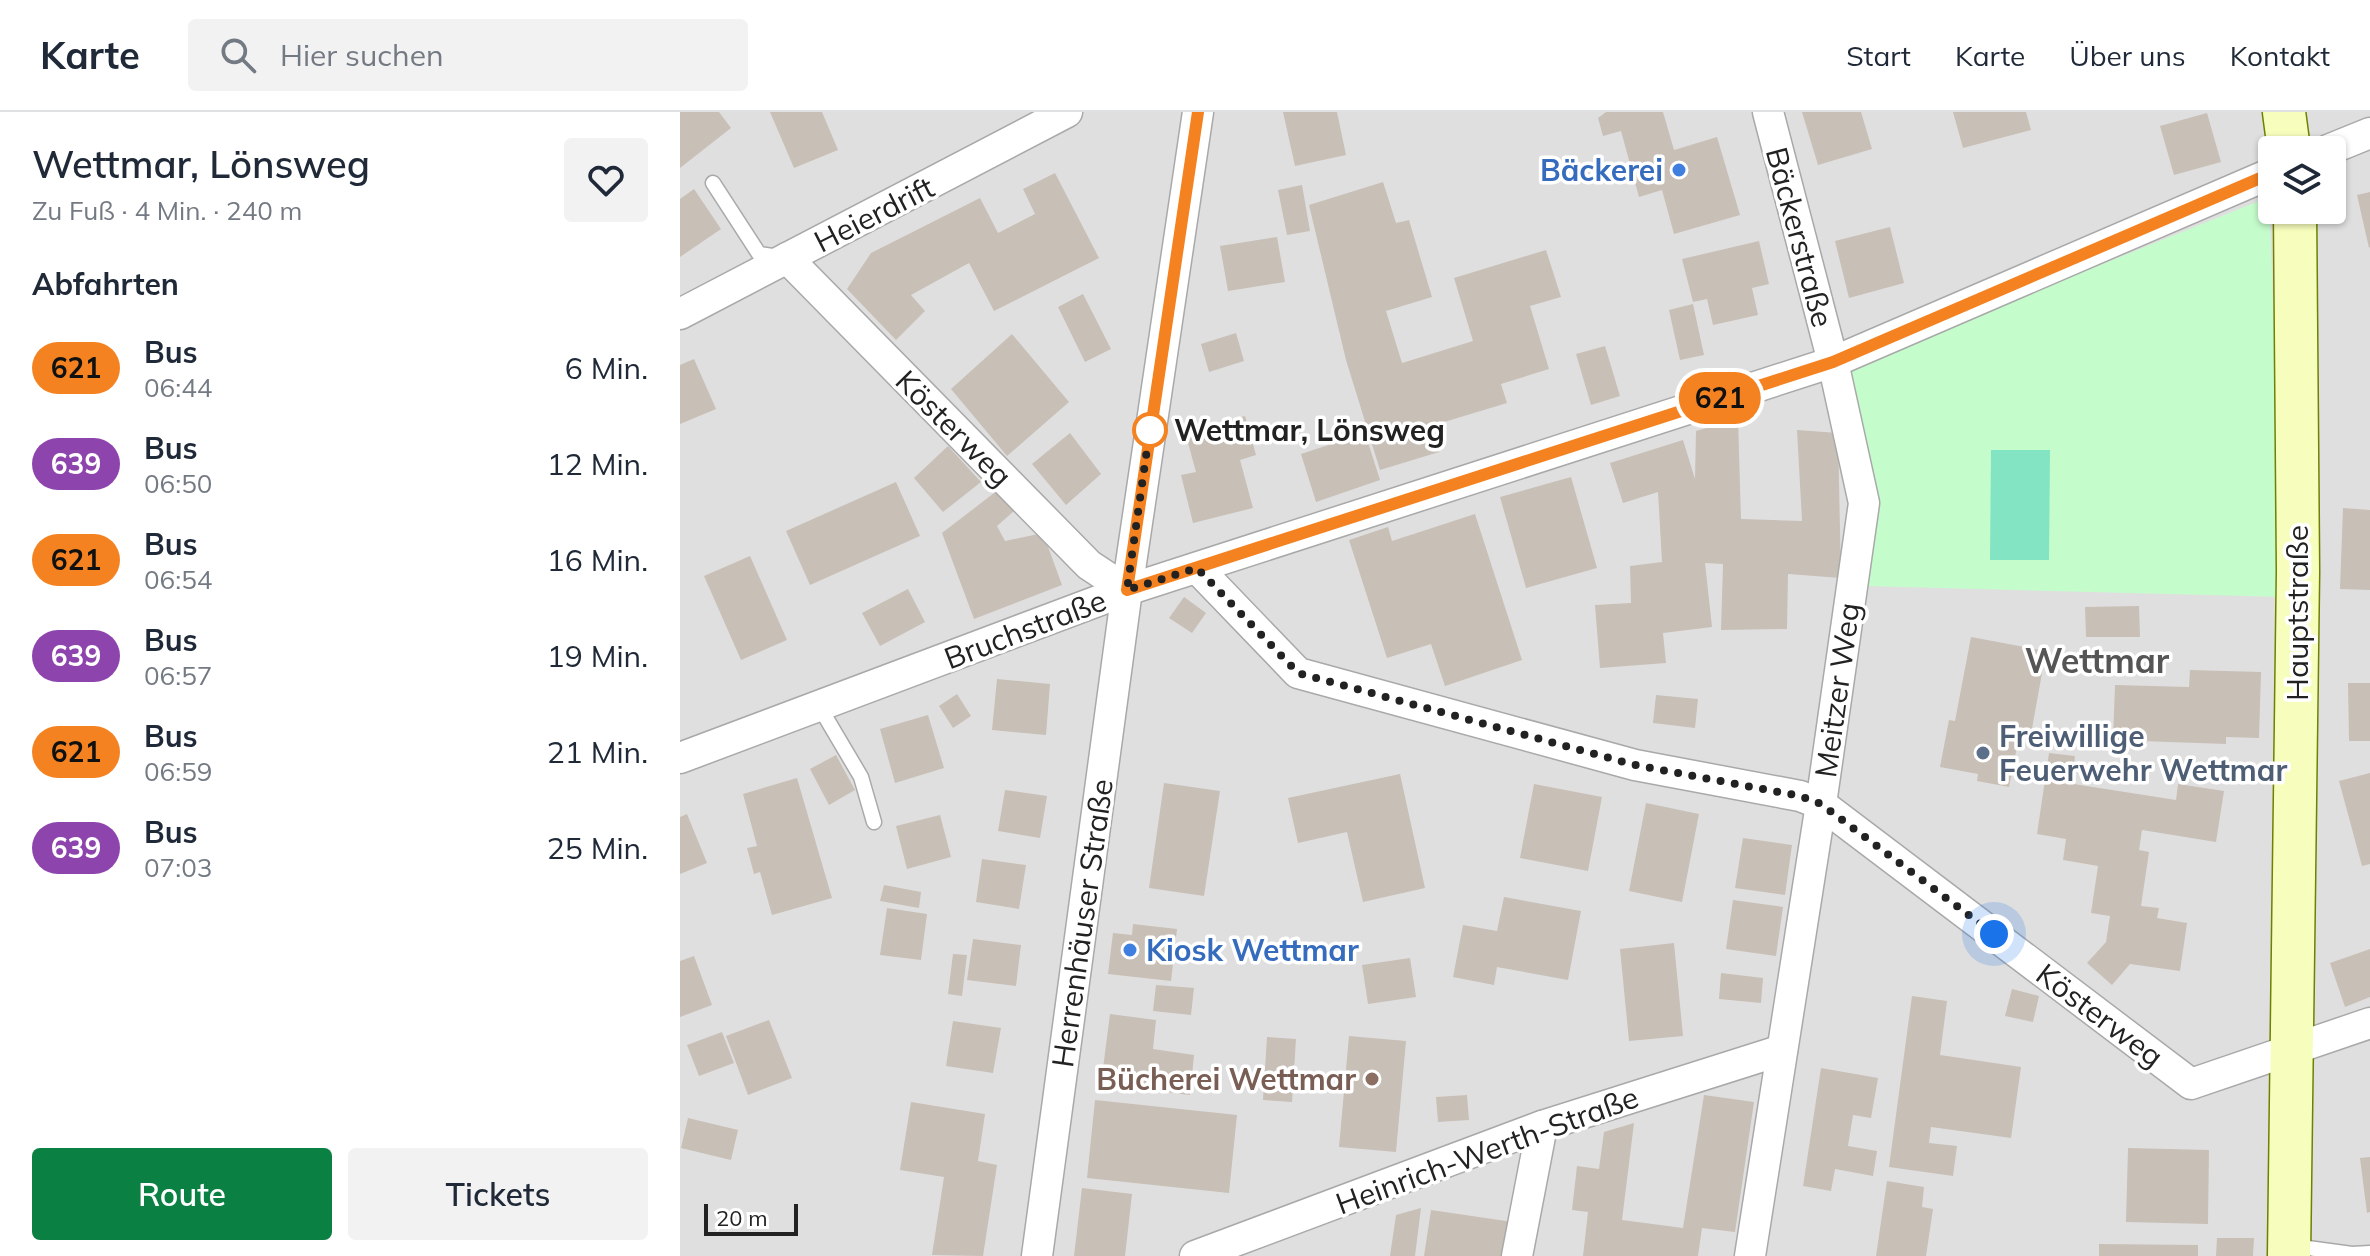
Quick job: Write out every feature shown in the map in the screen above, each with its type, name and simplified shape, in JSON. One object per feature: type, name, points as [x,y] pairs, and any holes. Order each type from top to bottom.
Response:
[{"type":"street","name":"Heierdrift","points":[[680,314],[1067,112]]},
{"type":"street","name":"Bäckerstraße","points":[[1768,112],[1833,362]]},
{"type":"street","points":[[2284,112],[2287,136]]},
{"type":"street","name":"Herrenhäuser Straße","points":[[1037,1256],[1190,117]]},
{"type":"street","points":[[2346,143],[2370,133]]},
{"type":"street","name":"Bruchstraße","points":[[680,758],[1127,590],[1833,362],[2258,179]]},
{"type":"street","name":"Hauptstraße","points":[[2289,1251],[2298,571],[2295,224]]},
{"type":"street","name":"Kösterweg","points":[[787,258],[1089,565],[1127,590]]},
{"type":"street","name":"Meitzer Weg","points":[[1750,1256],[1821,804],[1864,503],[1833,362]]},
{"type":"street","name":"Kösterweg","points":[[1197,568],[1298,673],[1635,765],[1800,796],[1821,804],[2191,1084],[2291,1048]]},
{"type":"street","points":[[2291,1048],[2370,1023]]},
{"type":"street","name":"Heinrich-Werth-Straße","points":[[1195,1256],[1542,1126],[1782,1050]]},
{"type":"street","points":[[1517,1256],[1542,1126]]},
{"type":"lane","points":[[713,183],[759,254],[787,258]]},
{"type":"lane","points":[[819,706],[861,777],[874,822]]},
{"type":"lane","points":[[2289,1251],[2370,1253]]},
{"type":"shaded area","points":[[680,112],[2370,112],[2370,1256],[680,1256]]},
{"type":"green space","points":[[2258,201],[2258,224],[2270,224],[2284,597],[1864,586],[1879,495],[1844,368]]},
{"type":"green space","points":[[1991,450],[2050,450],[2049,560],[1990,560]]},
{"type":"building","points":[[680,112],[719,112],[731,128],[680,168]]},
{"type":"building","points":[[770,112],[822,112],[838,150],[794,168]]},
{"type":"building","points":[[1283,112],[1337,112],[1346,155],[1295,166]]},
{"type":"building","name":"Bäckerei","points":[[1606,112],[1663,112],[1674,150],[1717,137],[1740,215],[1674,234],[1662,190],[1639,197],[1621,131],[1603,136],[1598,118]]},
{"type":"building","points":[[1802,112],[1861,112],[1872,149],[1818,165]]},
{"type":"building","points":[[1953,112],[2026,112],[2031,130],[1963,148]]},
{"type":"building","points":[[2207,113],[2221,162],[2174,175],[2160,126]]},
{"type":"building","points":[[1055,173],[1099,258],[994,311],[969,263],[911,295],[925,311],[896,340],[847,289],[871,253],[980,198],[998,233],[1035,214],[1023,189]]},
{"type":"building","points":[[1383,182],[1396,223],[1409,220],[1432,297],[1386,311],[1402,363],[1473,341],[1454,278],[1546,250],[1561,297],[1530,306],[1549,369],[1501,384],[1507,403],[1431,426],[1439,452],[1380,470],[1346,360],[1309,205]]},
{"type":"building","points":[[1302,185],[1310,231],[1287,235],[1278,190]]},
{"type":"building","points":[[694,189],[721,229],[680,257],[680,199]]},
{"type":"building","points":[[2370,192],[2370,247],[2369,248],[2357,195]]},
{"type":"building","points":[[1890,227],[1904,283],[1849,298],[1835,241]]},
{"type":"building","points":[[1277,237],[1285,282],[1228,291],[1220,246]]},
{"type":"building","points":[[1759,241],[1769,284],[1752,288],[1758,315],[1713,325],[1707,299],[1693,302],[1682,259]]},
{"type":"building","points":[[1083,294],[1111,349],[1085,362],[1058,307]]},
{"type":"building","points":[[1693,304],[1704,355],[1680,360],[1669,310]]},
{"type":"building","points":[[1236,333],[1244,361],[1209,372],[1201,344]]},
{"type":"building","points":[[1012,334],[1069,402],[1007,456],[951,389]]},
{"type":"building","points":[[1605,346],[1620,396],[1591,405],[1576,354]]},
{"type":"building","points":[[694,359],[716,409],[680,424],[680,365]]},
{"type":"building","points":[[1245,416],[1256,455],[1240,460],[1253,508],[1193,523],[1181,475],[1196,472],[1185,432]]},
{"type":"building","points":[[1738,419],[1741,519],[1802,521],[1797,430],[1838,433],[1841,578],[1788,574],[1787,629],[1721,630],[1723,564],[1705,563],[1712,627],[1663,633],[1666,663],[1600,668],[1595,605],[1631,603],[1630,566],[1662,562],[1658,492],[1623,503],[1610,463],[1683,440],[1695,479],[1696,431]]},
{"type":"building","points":[[1070,433],[1101,474],[1066,505],[1032,464]]},
{"type":"building","points":[[1365,433],[1380,480],[1316,502],[1301,454]]},
{"type":"building","points":[[948,446],[981,482],[943,512],[914,478]]},
{"type":"building","points":[[1571,477],[1597,568],[1526,588],[1500,497]]},
{"type":"building","points":[[896,482],[920,536],[810,585],[786,531]]},
{"type":"building","points":[[998,490],[1014,511],[997,526],[1005,541],[1043,533],[1062,585],[974,619],[942,533]]},
{"type":"building","points":[[2343,508],[2370,510],[2370,590],[2340,589]]},
{"type":"building","points":[[1475,514],[1522,660],[1445,686],[1431,644],[1387,658],[1349,540],[1388,527],[1392,541]]},
{"type":"building","points":[[750,556],[787,640],[741,660],[704,576]]},
{"type":"building","points":[[908,589],[925,622],[880,646],[862,613]]},
{"type":"building","points":[[1184,597],[1206,613],[1192,633],[1169,618]]},
{"type":"building","points":[[2139,606],[2140,637],[2086,637],[2085,607]]},
{"type":"building","points":[[1971,637],[2046,651],[2031,734],[2020,732],[2009,787],[1977,781],[1978,774],[1940,767],[1949,720],[1955,721]]},
{"type":"building","points":[[2190,670],[2261,672],[2259,738],[2226,737],[2226,744],[2113,740],[2115,685],[2189,687]]},
{"type":"building","points":[[997,679],[1050,684],[1046,735],[992,730]]},
{"type":"building","points":[[2348,683],[2370,683],[2370,741],[2349,741]]},
{"type":"building","points":[[957,694],[971,716],[953,728],[939,706]]},
{"type":"building","points":[[1656,695],[1698,699],[1695,728],[1653,723]]},
{"type":"building","points":[[928,715],[944,768],[895,783],[880,729]]},
{"type":"building","points":[[2049,753],[2075,756],[2072,782],[2061,782],[2176,800],[2178,784],[2224,791],[2216,842],[2142,830],[2139,850],[2149,852],[2141,906],[2159,908],[2157,918],[2187,923],[2180,971],[2130,964],[2112,985],[2087,963],[2106,942],[2110,916],[2091,913],[2098,866],[2063,860],[2066,839],[2037,834]]},
{"type":"building","points":[[836,755],[855,790],[829,805],[810,769]]},
{"type":"building","points":[[2370,773],[2370,864],[2362,866],[2339,781]]},
{"type":"building","points":[[1400,774],[1425,888],[1363,902],[1347,832],[1298,843],[1288,798]]},
{"type":"building","points":[[797,778],[832,898],[772,915],[760,872],[754,874],[747,848],[757,846],[743,794]]},
{"type":"building","points":[[1164,783],[1220,791],[1204,896],[1149,888]]},
{"type":"building","points":[[1534,784],[1602,797],[1588,871],[1520,858]]},
{"type":"building","points":[[1005,790],[1047,796],[1040,838],[998,831]]},
{"type":"building","points":[[1646,803],[1699,814],[1682,902],[1629,891]]},
{"type":"building","points":[[687,814],[707,863],[680,874],[680,817]]},
{"type":"building","points":[[940,815],[951,857],[907,869],[896,826]]},
{"type":"building","points":[[1743,838],[1792,845],[1785,895],[1735,888]]},
{"type":"building","points":[[982,859],[1026,865],[1019,909],[976,902]]},
{"type":"building","points":[[884,885],[921,892],[919,908],[880,901]]},
{"type":"building","points":[[1504,897],[1581,911],[1568,980],[1497,967],[1494,985],[1453,977],[1463,925],[1497,931]]},
{"type":"building","points":[[1733,900],[1783,907],[1776,956],[1726,949]]},
{"type":"building","points":[[887,908],[927,914],[921,960],[880,955]]},
{"type":"building","points":[[1133,924],[1177,929],[1171,981],[1108,974],[1113,933],[1132,935]]},
{"type":"building","points":[[973,939],[1021,945],[1016,986],[967,980]]},
{"type":"building","points":[[1674,943],[1683,1036],[1629,1041],[1620,949]]},
{"type":"building","points":[[2370,949],[2370,997],[2345,1007],[2330,963]]},
{"type":"building","points":[[953,954],[967,955],[962,996],[948,994]]},
{"type":"building","points":[[694,956],[712,1005],[680,1017],[680,961]]},
{"type":"building","points":[[1410,958],[1416,997],[1368,1004],[1362,965]]},
{"type":"building","points":[[1721,973],[1763,978],[1761,1003],[1719,999]]},
{"type":"building","points":[[1156,985],[1194,988],[1191,1015],[1153,1011]]},
{"type":"building","points":[[2012,989],[2039,996],[2033,1022],[2005,1016]]},
{"type":"building","points":[[1912,996],[1947,1001],[1940,1055],[2021,1067],[2011,1138],[1931,1127],[1929,1143],[1957,1146],[1953,1176],[1889,1167]]},
{"type":"building","points":[[1110,1014],[1156,1020],[1153,1049],[1194,1055],[1190,1095],[1101,1084]]},
{"type":"building","points":[[769,1020],[792,1078],[748,1095],[726,1036]]},
{"type":"building","points":[[953,1021],[1001,1028],[993,1073],[946,1066]]},
{"type":"building","points":[[722,1032],[734,1063],[699,1076],[687,1045]]},
{"type":"building","points":[[1349,1036],[1406,1041],[1396,1152],[1339,1147]]},
{"type":"building","points":[[1267,1037],[1296,1039],[1292,1102],[1263,1100]]},
{"type":"building","points":[[1821,1068],[1878,1078],[1871,1118],[1853,1115],[1848,1146],[1877,1151],[1873,1176],[1835,1169],[1831,1191],[1803,1186]]},
{"type":"building","points":[[1467,1095],[1469,1120],[1438,1122],[1436,1097]]},
{"type":"building","points":[[1704,1095],[1754,1102],[1735,1232],[1702,1228],[1698,1256],[1583,1256],[1588,1212],[1572,1210],[1577,1166],[1599,1169],[1604,1132],[1634,1123],[1622,1220],[1683,1228]]},
{"type":"building","points":[[1095,1100],[1237,1115],[1229,1193],[1087,1178]]},
{"type":"building","points":[[911,1102],[985,1114],[978,1161],[997,1165],[983,1256],[932,1255],[944,1177],[900,1170]]},
{"type":"building","points":[[688,1118],[738,1130],[731,1160],[681,1148]]},
{"type":"building","points":[[2128,1148],[2209,1150],[2208,1224],[2126,1222]]},
{"type":"building","points":[[2370,1157],[2370,1212],[2367,1213],[2360,1158]]},
{"type":"building","points":[[1887,1181],[1924,1187],[1922,1207],[1933,1209],[1926,1256],[1876,1256]]},
{"type":"building","points":[[1082,1188],[1132,1194],[1125,1256],[1074,1256]]},
{"type":"building","points":[[1421,1208],[1415,1256],[1390,1256],[1396,1215]]},
{"type":"building","points":[[1431,1210],[1513,1222],[1508,1256],[1424,1256]]},
{"type":"building","points":[[2217,1238],[2254,1238],[2253,1256],[2216,1256]]},
{"type":"building","points":[[2099,1244],[2198,1245],[2198,1256],[2099,1256]]},
{"type":"bus line","name":"621","points":[[1198,112],[1193,127],[1127,590],[1833,362],[2258,179]]},
{"type":"place","name":"Bäckerei","points":[[1679,170]]},
{"type":"place","name":"Wettmar, Lönsweg","points":[[1150,430]]},
{"type":"place","name":"Freiwillige Feuerwehr Wettmar","points":[[1983,753]]},
{"type":"place","name":"Kiosk Wettmar","points":[[1130,950]]},
{"type":"place","name":"Bücherei Wettmar","points":[[1372,1079]]},
{"type":"district","name":"Wettmar","points":[[2097,660]]},
{"type":"route","points":[[1150,430],[1151,421],[1127,590],[1197,568],[1298,673],[1635,765],[1800,796],[1821,804],[1994,934]]}]
